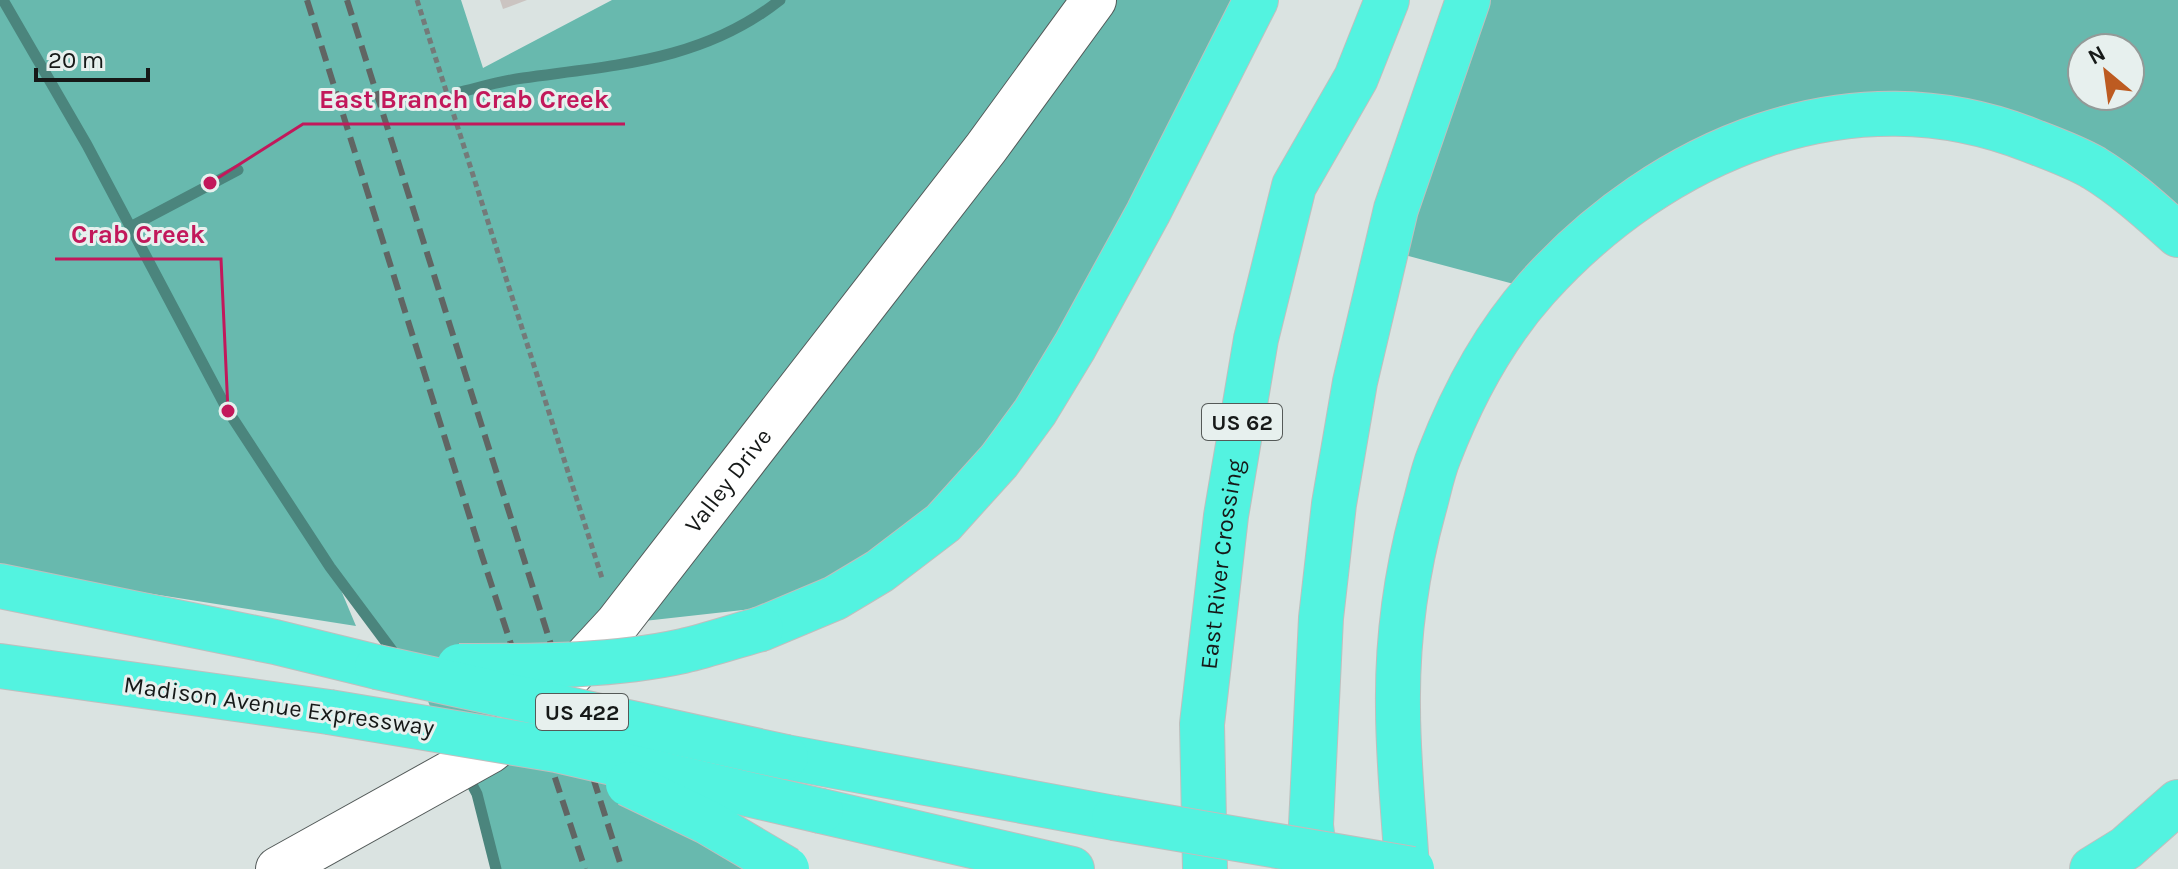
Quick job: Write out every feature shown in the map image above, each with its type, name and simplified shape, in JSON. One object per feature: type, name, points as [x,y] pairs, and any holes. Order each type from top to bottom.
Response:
[{"type":"highway","points":[[377,667],[541,666],[682,651],[761,629],[835,598],[880,571],[943,523],[999,461],[1035,412],[1148,213],[1256,0]]},
{"type":"highway","name":"East River Crossing","points":[[1205,869],[1202,724],[1226,516],[1256,339],[1294,186],[1356,78],[1387,0]]},
{"type":"highway","points":[[1316,869],[1311,825],[1321,618],[1334,504],[1355,382],[1396,209],[1468,0]]},
{"type":"highway","points":[[1410,869],[1398,708],[1400,635],[1412,554],[1438,459],[1462,401],[1491,351],[1536,290],[1590,236],[1639,196],[1745,140],[1824,120],[1891,113],[1973,120],[2066,154],[2093,167],[2132,194],[2178,235]]},
{"type":"highway","name":"US 422","points":[[0,586],[275,642],[786,757],[1410,869]]},
{"type":"highway","name":"Madison Avenue Expressway","points":[[0,666],[329,712],[557,750]]},
{"type":"highway","points":[[557,750],[707,822],[787,869]]},
{"type":"highway","name":"US 422","points":[[557,750],[1072,869]]},
{"type":"highway","points":[[2092,869],[2126,848],[2178,802]]},
{"type":"street","name":"Valley Drive","points":[[278,869],[490,751],[534,714],[617,624],[986,148],[1094,0]]},
{"type":"path","points":[[417,0],[617,624]]},
{"type":"green space","points":[[0,0],[461,0],[483,68],[612,0],[1256,0],[1035,412],[874,563],[761,608],[617,624],[557,750],[787,869],[496,869],[477,794],[464,766],[455,771],[426,696],[333,571],[356,626],[0,570]]},
{"type":"green space","points":[[1468,0],[2178,0],[2178,235],[2005,130],[1793,126],[1536,290],[1386,250]]},
{"type":"building","points":[[500,0],[527,0],[503,9]]},
{"type":"waterway","points":[[3,0],[87,145],[228,411],[330,567],[397,657]]},
{"type":"waterway","points":[[456,93],[514,79],[658,57],[720,36],[780,0]]},
{"type":"waterway","points":[[130,227],[238,170]]},
{"type":"waterway","points":[[467,775],[477,794],[496,869]]},
{"type":"railway","points":[[307,0],[482,556],[585,869]]},
{"type":"railway","points":[[347,0],[622,869]]},
{"type":"place","name":"East Branch Crab Creek","points":[[210,183]]},
{"type":"place","name":"Crab Creek","points":[[228,411]]}]
